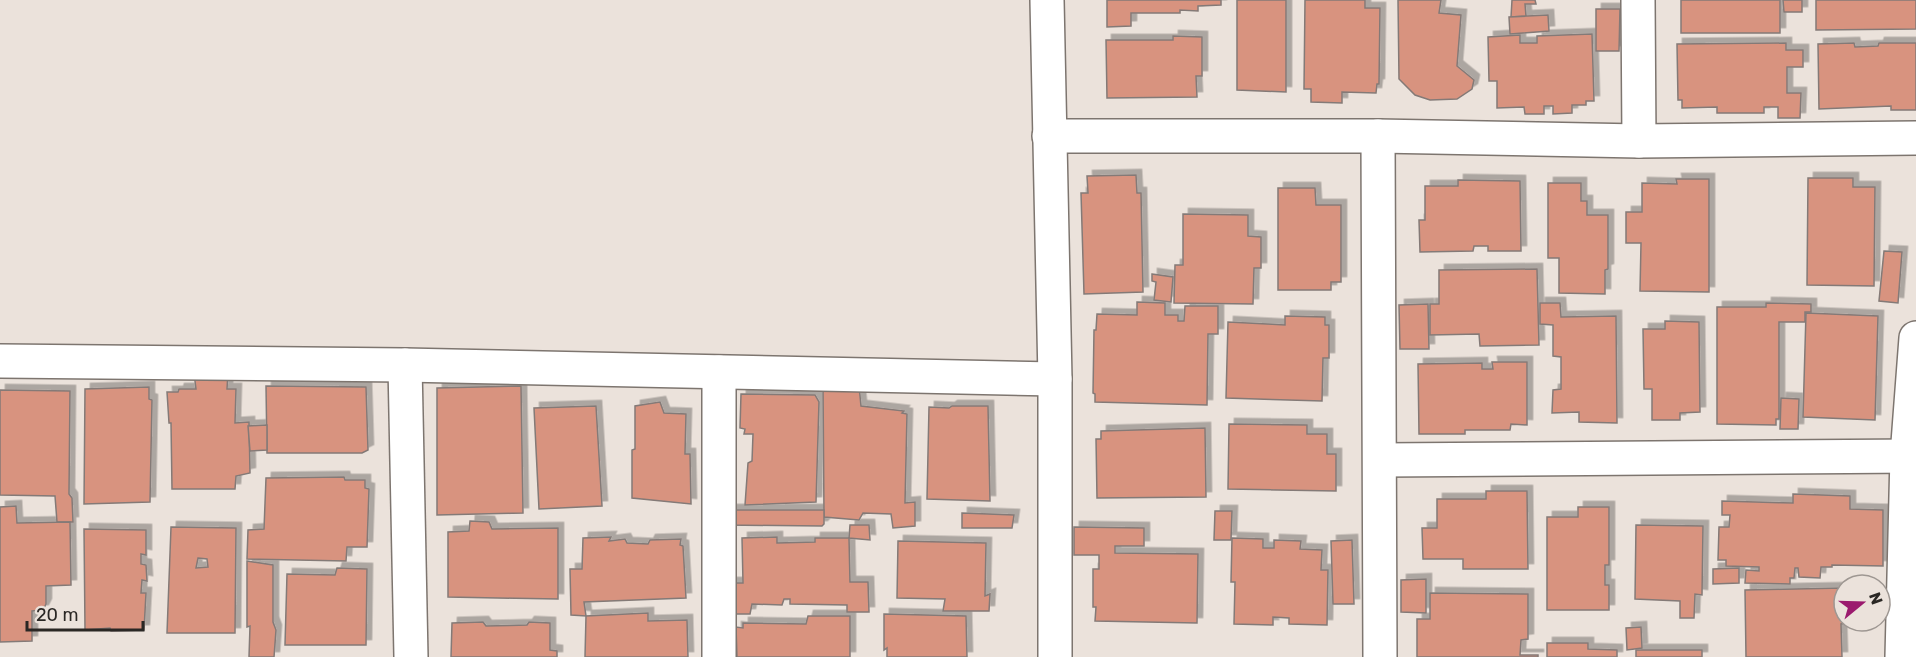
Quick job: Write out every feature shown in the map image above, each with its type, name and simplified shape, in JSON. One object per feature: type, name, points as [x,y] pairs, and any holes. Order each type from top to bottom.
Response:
[{"type":"street","points":[[1047,0],[1054,379],[1055,657]]},
{"type":"street","points":[[1638,0],[1639,141]]},
{"type":"street","points":[[1049,136],[1378,136],[1639,141],[1916,138]]},
{"type":"street","points":[[1378,136],[1380,657]]},
{"type":"street","points":[[1902,657],[1916,338]]},
{"type":"street","points":[[0,361],[405,365],[1054,379]]},
{"type":"street","points":[[405,365],[411,657]]},
{"type":"street","points":[[719,372],[719,657]]},
{"type":"street","points":[[1381,460],[1911,456]]},
{"type":"building","points":[[1107,0],[1221,0],[1221,5],[1198,6],[1198,11],[1180,10],[1180,13],[1131,13],[1131,26],[1107,27]]},
{"type":"building","points":[[1237,0],[1286,0],[1286,92],[1237,90]]},
{"type":"building","points":[[1305,0],[1365,0],[1365,8],[1380,8],[1379,84],[1377,84],[1376,93],[1342,92],[1342,103],[1311,102],[1311,89],[1304,89]]},
{"type":"building","points":[[1398,0],[1441,0],[1439,13],[1461,15],[1457,66],[1474,80],[1472,89],[1457,99],[1430,100],[1415,95],[1399,79]]},
{"type":"building","points":[[1512,0],[1535,0],[1536,4],[1525,4],[1526,16],[1511,17]]},
{"type":"building","points":[[1681,0],[1780,0],[1780,33],[1681,33]]},
{"type":"building","points":[[1783,0],[1802,0],[1802,12],[1784,12]]},
{"type":"building","points":[[1816,0],[1916,0],[1916,29],[1816,30]]},
{"type":"building","points":[[1596,9],[1620,9],[1619,51],[1596,51]]},
{"type":"building","points":[[1548,15],[1549,31],[1510,34],[1509,17]]},
{"type":"building","points":[[1592,34],[1594,101],[1586,101],[1586,105],[1572,105],[1572,113],[1553,114],[1553,106],[1544,106],[1544,114],[1525,114],[1524,107],[1497,108],[1497,81],[1489,81],[1488,37],[1520,35],[1520,43],[1537,43],[1537,36]]},
{"type":"building","points":[[1173,36],[1202,37],[1202,76],[1196,76],[1197,97],[1107,98],[1106,40],[1173,40]]},
{"type":"building","points":[[1786,43],[1786,50],[1803,50],[1803,67],[1787,67],[1787,93],[1801,93],[1800,118],[1778,118],[1778,107],[1764,107],[1764,113],[1717,113],[1717,107],[1682,108],[1682,100],[1678,100],[1677,44]]},
{"type":"building","points":[[1854,43],[1855,47],[1878,46],[1879,43],[1916,43],[1916,110],[1891,110],[1891,106],[1819,109],[1818,44]]},
{"type":"building","points":[[1136,175],[1137,193],[1141,193],[1143,292],[1084,294],[1081,193],[1088,193],[1087,176]]},
{"type":"building","points":[[1808,178],[1853,178],[1853,187],[1875,187],[1874,286],[1807,285]]},
{"type":"building","points":[[1676,179],[1709,179],[1709,292],[1640,291],[1641,243],[1626,243],[1626,212],[1642,212],[1642,183],[1677,184]]},
{"type":"building","points":[[1458,180],[1520,181],[1521,251],[1488,251],[1488,246],[1474,246],[1473,251],[1420,252],[1419,220],[1425,220],[1425,186],[1458,186]]},
{"type":"building","points":[[1548,183],[1581,183],[1581,201],[1587,201],[1587,215],[1608,215],[1608,269],[1605,270],[1605,294],[1559,293],[1559,258],[1548,258]]},
{"type":"building","points":[[1278,188],[1315,188],[1316,205],[1341,205],[1341,282],[1331,282],[1331,290],[1278,290]]},
{"type":"building","points":[[1183,214],[1248,215],[1248,236],[1261,237],[1261,268],[1254,268],[1253,304],[1174,303],[1175,265],[1183,265]]},
{"type":"building","points":[[1884,251],[1902,252],[1898,303],[1879,301]]},
{"type":"building","points":[[1537,269],[1539,345],[1480,346],[1479,334],[1430,335],[1430,304],[1439,304],[1439,270]]},
{"type":"building","points":[[1152,274],[1173,277],[1171,302],[1154,300],[1156,282],[1152,281]]},
{"type":"building","points":[[1137,302],[1165,303],[1165,315],[1178,315],[1178,321],[1184,321],[1185,306],[1218,306],[1218,334],[1208,334],[1207,405],[1095,402],[1093,393],[1094,330],[1096,330],[1097,314],[1137,315]]},
{"type":"building","points":[[1540,303],[1560,303],[1561,317],[1616,316],[1617,423],[1579,422],[1579,412],[1552,413],[1553,390],[1561,389],[1561,357],[1553,356],[1553,325],[1540,324]]},
{"type":"building","points":[[1766,303],[1811,304],[1811,312],[1805,312],[1805,322],[1779,322],[1779,419],[1776,419],[1776,425],[1717,424],[1717,307],[1766,307]]},
{"type":"building","points":[[1428,304],[1429,349],[1400,349],[1399,305]]},
{"type":"building","points":[[1806,313],[1878,316],[1875,420],[1803,417]]},
{"type":"building","points":[[1285,316],[1325,317],[1325,325],[1329,325],[1329,358],[1323,358],[1322,401],[1226,398],[1228,322],[1285,325]]},
{"type":"building","points":[[1665,321],[1699,322],[1700,412],[1680,413],[1680,420],[1652,420],[1652,389],[1644,389],[1643,329],[1665,329]]},
{"type":"building","points":[[1492,362],[1527,362],[1527,425],[1511,424],[1510,430],[1465,430],[1465,434],[1419,434],[1418,364],[1482,363],[1482,369],[1493,369]]},
{"type":"building","points":[[228,372],[227,389],[236,389],[235,423],[249,422],[250,473],[236,476],[235,489],[172,489],[171,423],[169,423],[167,392],[196,389],[194,373]]},
{"type":"building","points":[[823,385],[859,386],[861,406],[904,411],[902,413],[907,414],[905,503],[915,502],[915,526],[893,528],[891,514],[863,513],[859,520],[824,517]]},
{"type":"building","points":[[266,386],[366,387],[368,450],[362,453],[267,453]]},
{"type":"building","points":[[521,386],[523,513],[437,515],[437,388]]},
{"type":"building","points":[[149,387],[149,399],[152,400],[150,502],[84,504],[85,389]]},
{"type":"building","points":[[0,390],[70,391],[69,494],[72,498],[73,522],[57,522],[55,496],[0,495]]},
{"type":"building","points":[[741,394],[815,395],[819,402],[816,502],[745,505],[748,463],[752,461],[753,434],[744,434],[745,429],[740,428]]},
{"type":"building","points":[[1781,398],[1799,399],[1798,429],[1780,429]]},
{"type":"building","points":[[660,402],[664,413],[686,414],[685,454],[690,454],[691,504],[632,498],[635,406]]},
{"type":"building","points":[[596,406],[602,506],[539,509],[534,408]]},
{"type":"building","points":[[952,406],[988,406],[990,501],[927,499],[929,407],[949,408]]},
{"type":"building","points":[[1229,424],[1307,425],[1307,434],[1327,434],[1327,454],[1336,454],[1336,491],[1228,489]]},
{"type":"building","points":[[267,425],[267,450],[250,451],[248,426]]},
{"type":"building","points":[[1205,428],[1206,497],[1097,498],[1096,439],[1101,439],[1101,431]]},
{"type":"building","points":[[344,477],[345,480],[365,480],[365,488],[369,489],[367,547],[347,547],[346,561],[247,559],[248,530],[264,529],[266,478]]},
{"type":"building","points":[[1486,491],[1527,491],[1528,569],[1463,569],[1463,559],[1423,559],[1422,528],[1437,528],[1437,499],[1486,499]]},
{"type":"building","points":[[1793,494],[1850,496],[1850,509],[1883,510],[1883,566],[1832,565],[1832,567],[1821,567],[1820,578],[1799,577],[1798,568],[1795,568],[1794,578],[1790,578],[1790,584],[1745,583],[1746,570],[1759,571],[1759,567],[1726,566],[1726,560],[1718,560],[1719,527],[1729,527],[1730,515],[1722,515],[1722,501],[1793,503]]},
{"type":"building","points":[[16,506],[17,523],[70,522],[71,585],[46,586],[46,604],[43,610],[32,611],[32,641],[0,642],[0,507]]},
{"type":"building","points":[[1578,507],[1609,507],[1609,565],[1605,565],[1605,585],[1609,585],[1609,610],[1547,610],[1547,517],[1578,517]]},
{"type":"building","points":[[725,510],[824,510],[824,524],[822,526],[725,525]]},
{"type":"building","points":[[1215,511],[1232,511],[1231,540],[1214,540]]},
{"type":"building","points":[[962,513],[1014,515],[1012,528],[962,528]]},
{"type":"building","points":[[470,521],[489,522],[492,529],[558,528],[558,599],[448,597],[448,532],[469,531]]},
{"type":"building","points":[[850,525],[869,525],[870,540],[849,538]]},
{"type":"building","points":[[1636,525],[1703,526],[1702,595],[1695,594],[1694,618],[1680,618],[1680,601],[1635,599]]},
{"type":"building","points":[[171,527],[236,528],[235,633],[167,633]],"holes":[[[198,558],[207,559],[208,567],[196,568]]]},
{"type":"building","points":[[1074,527],[1144,528],[1144,546],[1115,546],[1115,553],[1198,554],[1197,623],[1095,621],[1093,569],[1099,569],[1099,555],[1074,555]]},
{"type":"building","points":[[84,529],[146,530],[146,555],[141,554],[141,564],[146,565],[147,581],[142,580],[141,593],[146,593],[144,630],[111,631],[110,628],[85,630]]},
{"type":"building","points":[[611,537],[609,541],[625,539],[627,543],[648,544],[650,540],[681,539],[686,598],[584,602],[586,616],[571,615],[570,569],[582,569],[583,538]]},
{"type":"building","points":[[777,537],[777,543],[815,542],[815,538],[849,538],[850,582],[868,582],[869,612],[847,612],[847,605],[790,604],[790,599],[784,599],[782,605],[752,604],[750,614],[727,614],[727,583],[743,583],[742,538]]},
{"type":"building","points":[[1232,538],[1263,539],[1263,548],[1274,548],[1274,540],[1301,541],[1300,549],[1322,550],[1321,570],[1328,570],[1327,625],[1289,624],[1289,618],[1273,617],[1273,625],[1234,624],[1235,582],[1231,582]]},
{"type":"building","points":[[1352,540],[1354,604],[1333,604],[1331,541]]},
{"type":"building","points":[[898,541],[986,543],[985,596],[990,594],[989,611],[943,611],[945,599],[897,598]]},
{"type":"building","points":[[247,561],[273,565],[273,622],[276,630],[274,657],[249,657]]},
{"type":"building","points":[[337,568],[367,569],[366,645],[285,645],[287,574],[335,575]]},
{"type":"building","points":[[1739,568],[1739,583],[1713,584],[1713,569]]},
{"type":"building","points":[[1426,579],[1426,613],[1401,612],[1401,580]]},
{"type":"building","points":[[1832,588],[1832,633],[1841,633],[1842,657],[1746,657],[1745,590]]},
{"type":"building","points":[[1430,593],[1528,594],[1528,639],[1521,640],[1520,655],[1538,655],[1538,657],[1417,657],[1417,619],[1430,619]]},
{"type":"building","points":[[648,613],[648,621],[687,620],[688,657],[585,657],[586,616]]},
{"type":"building","points":[[884,614],[966,616],[967,657],[887,657],[887,648],[884,650]]},
{"type":"building","points":[[808,616],[850,616],[850,657],[737,657],[736,627],[743,628],[743,623],[806,624]]},
{"type":"building","points":[[483,622],[486,626],[527,625],[529,622],[550,623],[550,650],[557,651],[557,657],[451,657],[452,623]]},
{"type":"building","points":[[1641,627],[1642,648],[1627,650],[1626,628]]},
{"type":"building","points":[[1547,643],[1588,643],[1588,649],[1617,650],[1617,657],[1547,657]]},
{"type":"building","points":[[1636,650],[1702,650],[1702,657],[1636,657]]}]
